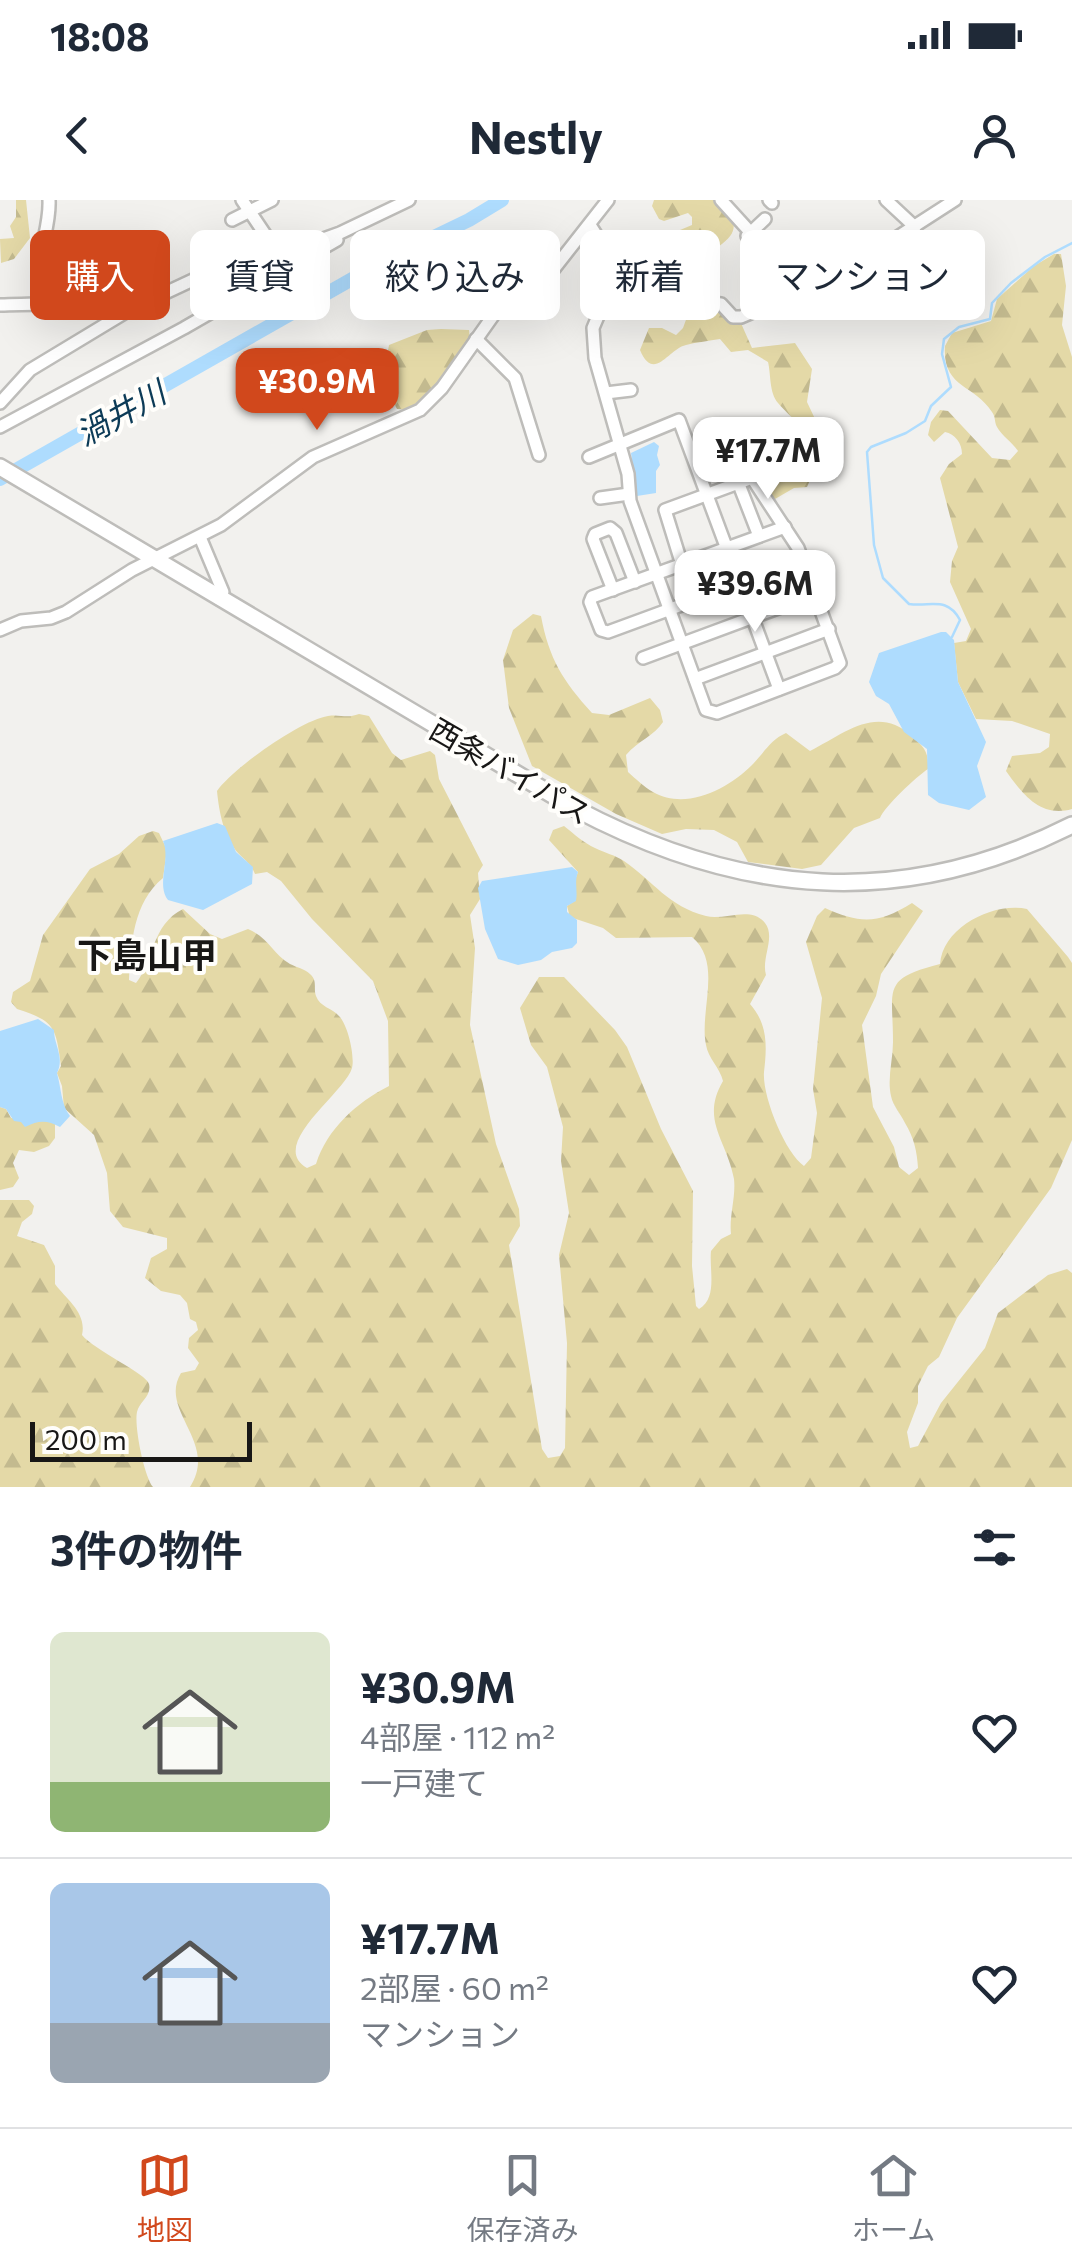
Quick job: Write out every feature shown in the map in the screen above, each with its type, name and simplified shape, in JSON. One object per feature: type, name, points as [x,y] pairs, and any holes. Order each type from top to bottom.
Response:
[{"type":"highway","name":"西条バイパス","points":[[0,467],[576,809],[637,840],[709,865],[805,882],[898,880],[988,860],[1072,826]]},
{"type":"street","points":[[47,230],[50,200]]},
{"type":"street","points":[[232,220],[246,205],[272,200]]},
{"type":"street","points":[[330,237],[409,200]]},
{"type":"street","points":[[0,630],[66,612],[226,522],[313,458],[420,410],[442,388],[501,307],[553,270],[608,200]]},
{"type":"street","points":[[721,200],[749,234],[768,211]]},
{"type":"street","points":[[886,200],[915,227]]},
{"type":"street","points":[[720,306],[733,317],[741,317],[812,290],[954,200]]},
{"type":"street","points":[[246,205],[262,230]]},
{"type":"street","points":[[590,225],[593,230]]},
{"type":"street","points":[[0,427],[184,328],[356,226]]},
{"type":"street","points":[[0,305],[30,304]]},
{"type":"street","points":[[0,403],[37,364],[114,320]]},
{"type":"street","points":[[596,320],[593,328],[595,358],[621,446],[629,494],[709,713],[838,665],[840,659],[804,560],[755,480],[738,482],[664,512],[682,565]]},
{"type":"street","points":[[476,339],[515,378],[539,454]]},
{"type":"street","points":[[606,393],[631,390]]},
{"type":"street","points":[[588,457],[680,420],[779,689]]},
{"type":"street","points":[[738,482],[760,536]]},
{"type":"street","points":[[600,498],[629,494]]},
{"type":"street","points":[[784,527],[590,600],[603,632],[804,560]]},
{"type":"street","points":[[613,590],[593,538],[610,528],[615,530],[635,582]]},
{"type":"street","points":[[200,537],[224,592],[220,599]]},
{"type":"street","points":[[643,658],[816,594]]},
{"type":"street","points":[[695,679],[830,629]]},
{"type":"green space","points":[[16,200],[26,200],[30,238],[14,259],[1,263],[0,239],[14,238],[10,226],[16,217]]},
{"type":"green space","points":[[654,200],[729,200],[734,229],[720,245],[720,230],[680,230],[692,225],[688,213],[664,221],[652,206]]},
{"type":"green space","points":[[1054,254],[1061,254],[1066,286],[1062,325],[1072,357],[1072,809],[1061,811],[1034,802],[1006,771],[1012,756],[1040,753],[1049,747],[1050,734],[1012,721],[976,719],[958,682],[954,643],[966,641],[971,629],[950,582],[958,547],[940,478],[962,450],[949,433],[934,442],[928,435],[940,410],[948,411],[992,458],[1010,460],[1018,451],[999,430],[985,403],[954,378],[945,360],[945,346],[952,333],[991,321],[997,299]]},
{"type":"green space","points":[[720,309],[740,321],[752,348],[795,343],[812,369],[807,402],[816,421],[820,457],[807,487],[794,488],[775,499],[770,493],[770,486],[786,462],[804,459],[805,439],[800,427],[775,399],[768,362],[748,350],[731,352],[720,339],[686,345],[656,364],[645,359],[640,350],[649,328],[662,328],[676,335],[686,320],[720,320]]},
{"type":"green space","points":[[427,330],[469,330],[470,340],[433,389],[408,410],[397,409],[376,369],[386,362],[389,345]]},
{"type":"green space","points":[[533,614],[541,616],[559,669],[592,713],[609,715],[650,698],[660,710],[660,727],[626,755],[628,772],[666,797],[692,798],[719,789],[742,774],[786,733],[810,751],[848,730],[874,722],[886,722],[912,736],[925,750],[928,769],[901,792],[880,818],[854,828],[821,865],[802,869],[748,862],[737,842],[714,830],[686,829],[662,834],[616,814],[532,766],[509,708],[503,660],[513,630]]},
{"type":"green space","points":[[328,716],[369,716],[392,753],[401,760],[430,751],[435,755],[439,779],[483,865],[478,873],[480,899],[470,915],[475,948],[470,1025],[496,1144],[519,1209],[520,1226],[509,1245],[542,1449],[548,1458],[560,1456],[565,1448],[567,1343],[559,1255],[569,1213],[561,1161],[563,1127],[547,1067],[531,1045],[520,1008],[539,977],[564,977],[627,1047],[661,1129],[693,1191],[692,1266],[699,1309],[711,1291],[711,1251],[731,1234],[734,1186],[715,1119],[714,1107],[723,1081],[706,1045],[708,973],[701,948],[692,937],[616,938],[603,928],[570,917],[567,906],[576,900],[574,883],[578,872],[549,840],[553,830],[564,826],[591,846],[624,861],[662,893],[693,912],[713,917],[752,915],[765,923],[769,935],[766,975],[750,1004],[765,1036],[764,1082],[771,1109],[782,1137],[804,1166],[811,1158],[817,1113],[813,1089],[822,998],[806,942],[817,916],[825,908],[859,919],[889,915],[912,903],[923,911],[881,974],[862,1025],[873,1107],[894,1147],[899,1167],[909,1175],[918,1168],[916,1150],[890,1089],[892,998],[899,981],[940,964],[943,951],[960,928],[999,909],[1027,909],[1068,957],[1072,963],[1072,1140],[1051,1188],[957,1318],[939,1357],[928,1366],[918,1386],[918,1403],[907,1432],[910,1448],[918,1446],[941,1403],[985,1348],[998,1313],[1048,1275],[1067,1269],[1072,1273],[1072,1487],[190,1487],[198,1456],[181,1414],[176,1387],[181,1373],[195,1370],[199,1363],[188,1348],[189,1338],[198,1330],[180,1295],[161,1291],[145,1278],[151,1258],[167,1249],[167,1238],[123,1227],[110,1211],[107,1173],[94,1135],[64,1108],[55,1034],[39,1017],[17,1009],[11,1002],[13,992],[30,981],[43,935],[90,869],[119,854],[139,836],[159,833],[167,850],[163,878],[145,899],[140,912],[129,980],[136,983],[165,924],[183,909],[210,934],[222,939],[248,929],[284,960],[310,974],[318,1000],[342,1020],[352,1056],[352,1068],[346,1079],[312,1119],[296,1146],[297,1158],[307,1168],[316,1164],[328,1139],[345,1118],[389,1086],[388,1021],[373,981],[281,881],[267,872],[255,874],[234,848],[223,824],[217,791],[252,759],[301,726]]},
{"type":"green space","points":[[0,1107],[11,1118],[50,1121],[55,1124],[55,1138],[49,1146],[34,1152],[19,1150],[13,1163],[19,1178],[13,1187],[0,1190]]},
{"type":"green space","points":[[0,1200],[29,1200],[34,1206],[17,1236],[44,1245],[55,1266],[55,1284],[82,1320],[82,1335],[149,1384],[136,1419],[143,1462],[153,1487],[0,1487]]},
{"type":"water","points":[[654,442],[659,446],[660,465],[656,471],[656,493],[637,496],[631,453]]},
{"type":"water","points":[[941,632],[954,640],[958,682],[986,742],[977,766],[986,797],[969,810],[939,803],[928,795],[927,749],[904,732],[889,704],[876,696],[869,682],[879,653]]},
{"type":"water","points":[[217,823],[225,826],[236,852],[253,867],[252,884],[203,910],[168,900],[163,887],[163,841]]},
{"type":"water","points":[[572,867],[578,872],[576,901],[567,906],[567,912],[577,920],[577,943],[541,960],[518,965],[498,959],[485,929],[478,888],[482,881]]},
{"type":"water","points":[[38,1019],[54,1030],[59,1051],[57,1073],[70,1116],[60,1127],[43,1122],[25,1127],[0,1107],[0,1031]]},
{"type":"waterway","name":"渦井川","points":[[0,479],[382,262],[502,200]]},
{"type":"waterway","points":[[952,637],[960,620],[950,608],[909,604],[883,578],[874,545],[867,452],[925,421],[931,406],[951,387],[942,354],[944,339],[959,327],[990,319],[992,303],[1011,283],[1045,257],[1072,243]]},
{"type":"district","name":"下島山甲","points":[[147,953]]}]
